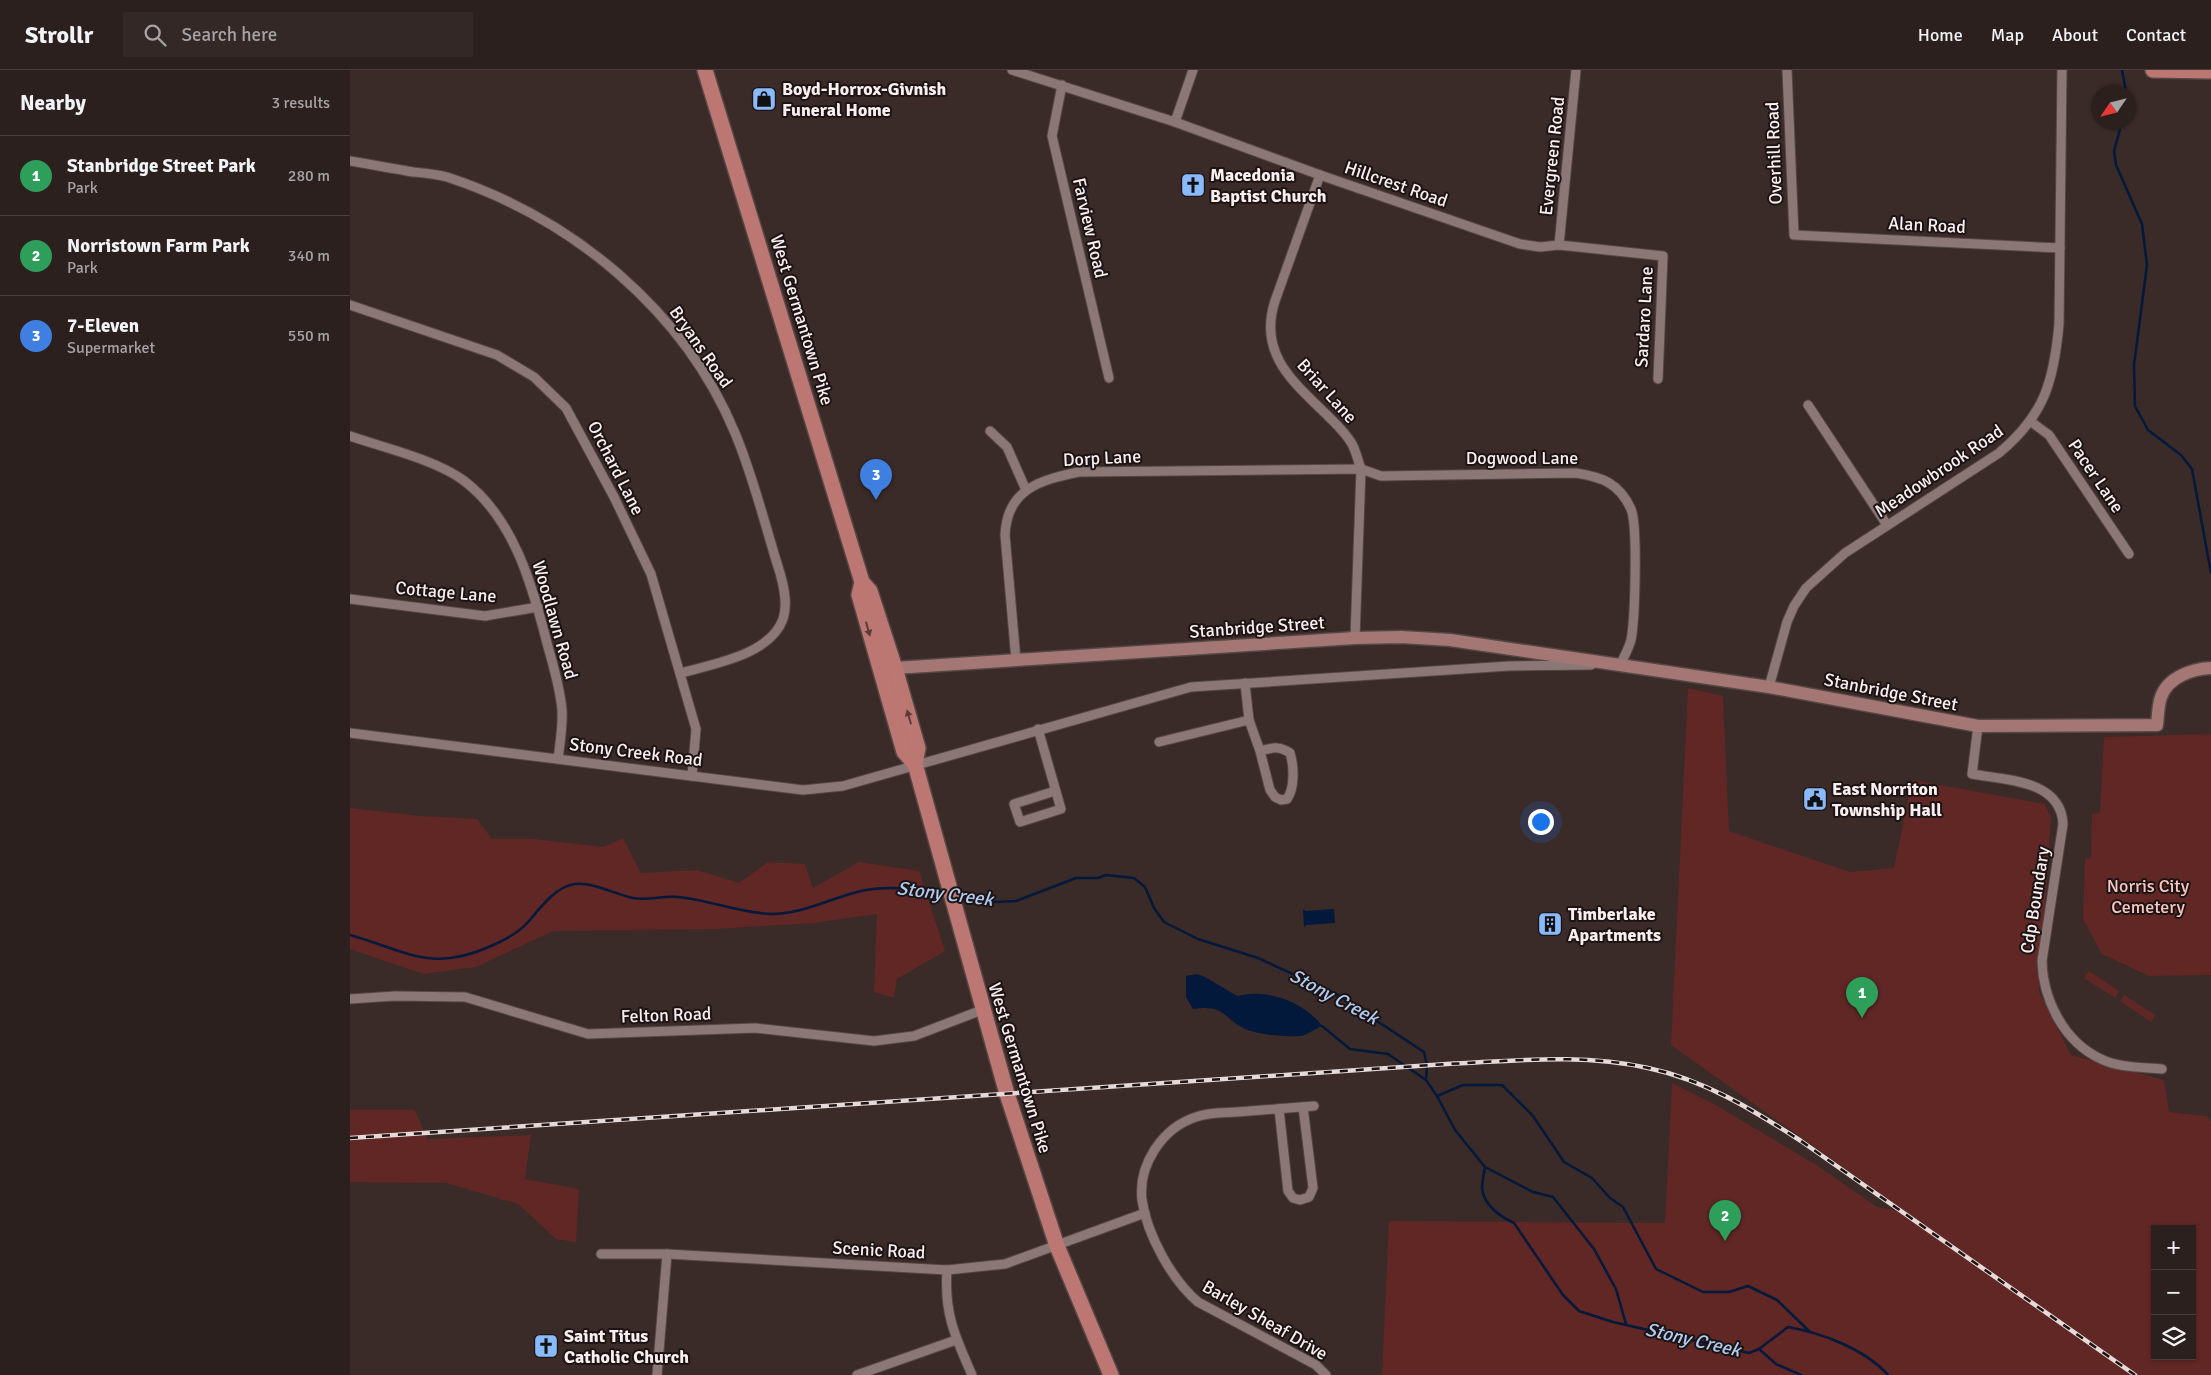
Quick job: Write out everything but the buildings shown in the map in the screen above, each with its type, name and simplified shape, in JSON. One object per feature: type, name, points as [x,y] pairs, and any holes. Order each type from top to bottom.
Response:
[{"type":"main road","name":"West Germantown Pike","points":[[705,70],[862,582],[870,591],[895,668],[918,748],[915,764],[1006,1094],[1057,1246],[1111,1375]]},
{"type":"main road","points":[[2153,70],[2211,72]]},
{"type":"main road","name":"West Germantown Pike","points":[[862,582],[858,596],[904,752],[915,764]]},
{"type":"street","name":"Hillcrest Road","points":[[1012,70],[1175,122],[1320,175],[1520,244],[1540,247],[1559,244],[1664,256]]},
{"type":"street","points":[[1175,122],[1193,70]]},
{"type":"street","name":"Evergreen Road","points":[[1559,244],[1576,70]]},
{"type":"street","name":"Overhill Road","points":[[1787,70],[1794,235]]},
{"type":"street","name":"Meadowbrook Road","points":[[1769,687],[1785,628],[1794,606],[1806,588],[1845,553],[1999,453],[2019,437],[2044,400],[2055,363],[2059,324],[2062,70]]},
{"type":"street","name":"Farview Road","points":[[1062,85],[1052,136],[1109,378]]},
{"type":"street","name":"Bryans Road","points":[[350,161],[445,177],[496,196],[552,226],[595,253],[638,292],[664,319],[693,359],[716,395],[735,432],[780,573],[784,590],[784,607],[783,619],[775,632],[752,651],[681,673]]},
{"type":"street","name":"Briar Lane","points":[[1320,175],[1272,309],[1269,332],[1272,347],[1288,375],[1352,443],[1361,469],[1355,638]]},
{"type":"street","name":"Alan Road","points":[[1794,235],[2060,248]]},
{"type":"street","name":"Sardaro Lane","points":[[1658,380],[1664,256]]},
{"type":"street","name":"Orchard Lane","points":[[350,305],[497,355],[534,377],[566,408],[640,551],[659,599],[696,729],[692,776]]},
{"type":"street","points":[[1808,404],[1887,525]]},
{"type":"street","name":"Pacer Lane","points":[[2030,422],[2049,435],[2129,554]]},
{"type":"street","points":[[990,431],[1007,447],[1026,490]]},
{"type":"street","name":"Woodlawn Road","points":[[350,436],[439,467],[463,480],[498,517],[513,542],[538,607],[558,684],[562,711],[558,759]]},
{"type":"street","name":"Dorp Lane","points":[[1016,660],[1005,535],[1006,518],[1026,490],[1039,482],[1079,472],[1361,469]]},
{"type":"street","name":"Dogwood Lane","points":[[1361,469],[1381,476],[1576,473],[1599,476],[1613,485],[1631,510],[1634,525],[1632,622],[1630,640],[1620,665]]},
{"type":"street","name":"Cottage Lane","points":[[350,598],[485,616],[538,607]]},
{"type":"street","name":"Stanbridge Street","points":[[895,668],[1355,638],[1401,637],[1450,640],[1769,687],[1978,726],[2157,725],[2160,698],[2175,678],[2211,668]]},
{"type":"street","name":"Stanbridge Street","points":[[915,764],[1190,687],[1509,666],[1620,665]]},
{"type":"street","points":[[1245,683],[1249,720],[1260,751],[1270,790],[1275,797],[1287,800],[1293,785],[1290,753],[1275,747],[1260,751]]},
{"type":"street","points":[[1159,742],[1249,720]]},
{"type":"street","name":"Cdp Boundary","points":[[1978,726],[1972,774],[2040,788],[2052,796],[2063,815],[2042,961],[2044,982],[2051,1006],[2057,1018],[2080,1046],[2101,1060],[2119,1065],[2162,1070]]},
{"type":"street","points":[[1038,729],[1061,809],[1020,822],[1014,804],[1055,791]]},
{"type":"street","name":"Stony Creek Road","points":[[350,733],[803,790],[843,786],[915,764]]},
{"type":"street","name":"Felton Road","points":[[350,999],[395,996],[465,997],[588,1034],[755,1028],[874,1041],[914,1036],[982,1010]]},
{"type":"street","name":"Barley Sheaf Drive","points":[[1314,1106],[1204,1114],[1184,1122],[1160,1140],[1148,1161],[1142,1191],[1145,1213],[1169,1270],[1191,1296],[1198,1302],[1316,1365],[1326,1375]]},
{"type":"street","points":[[1279,1109],[1288,1191],[1293,1198],[1300,1200],[1309,1197],[1313,1188],[1303,1107]]},
{"type":"street","name":"Scenic Road","points":[[601,1254],[667,1254],[948,1270],[1005,1264],[1145,1213]]},
{"type":"street","points":[[657,1375],[667,1254]]},
{"type":"street","points":[[948,1270],[945,1294],[949,1318],[956,1340],[972,1375]]},
{"type":"street","points":[[857,1375],[956,1340]]},
{"type":"green space","points":[[1688,688],[1723,696],[1729,831],[1850,872],[1894,868],[1912,780],[2045,804],[2051,817],[2039,992],[2071,1055],[2164,1080],[2169,1112],[2207,1116],[2211,1122],[2211,1375],[1382,1375],[1389,1221],[1665,1223],[1672,1083],[1714,1104],[1818,1166],[1877,1207],[1906,1212],[1671,1045]]},
{"type":"green space","name":"Norris City Cemetery","points":[[2211,734],[2211,975],[2149,976],[2102,954],[2083,919],[2085,859],[2091,858],[2092,814],[2100,813],[2104,737]]},
{"type":"green space","points":[[350,808],[421,816],[477,819],[492,839],[534,839],[603,847],[623,838],[641,873],[697,870],[739,883],[768,862],[805,864],[813,888],[859,862],[919,871],[945,951],[897,979],[894,998],[874,992],[877,914],[814,923],[715,929],[553,931],[476,967],[423,974],[350,949]]},
{"type":"green space","points":[[2089,971],[2119,991],[2115,998],[2084,978]]},
{"type":"green space","points":[[2124,995],[2155,1015],[2151,1022],[2120,1001]]},
{"type":"green space","points":[[350,1110],[415,1110],[427,1139],[531,1135],[525,1179],[579,1189],[576,1242],[556,1239],[518,1204],[446,1183],[350,1182]]},
{"type":"water","points":[[1303,909],[1306,911],[1334,909],[1335,923],[1307,925],[1304,927]]},
{"type":"water","points":[[1197,974],[1238,996],[1260,994],[1284,999],[1306,1010],[1322,1026],[1300,1036],[1272,1035],[1245,1029],[1223,1013],[1212,1008],[1193,1009],[1186,997],[1186,976]]},
{"type":"waterway","points":[[2122,70],[2125,85]]},
{"type":"waterway","points":[[2120,130],[2114,151],[2116,165],[2142,224],[2147,265],[2134,365],[2135,406],[2148,430],[2181,455],[2192,469],[2211,573]]},
{"type":"waterway","name":"Stony Creek","points":[[958,896],[996,902],[1016,901],[1076,878],[1098,878],[1106,875],[1134,878],[1145,887],[1154,908],[1164,922],[1198,939],[1258,958],[1336,994],[1424,1052],[1427,1066],[1426,1080],[1455,1130],[1485,1167],[1482,1188],[1486,1200],[1493,1210],[1514,1223],[1563,1295],[1579,1311],[1613,1322],[1749,1353],[1759,1349],[1788,1327],[1815,1333],[1855,1350],[1867,1357],[1888,1375]]},
{"type":"waterway","name":"Stony Creek","points":[[350,935],[419,957],[435,959],[470,954],[507,939],[525,925],[555,893],[575,884],[597,886],[633,898],[678,897],[771,914],[808,908],[866,890],[906,889],[945,894]]},
{"type":"waterway","name":"Stony Creek","points":[[1322,1026],[1350,1049],[1388,1054],[1426,1080]]},
{"type":"waterway","name":"Stony Creek","points":[[1437,1096],[1463,1085],[1502,1085],[1533,1116],[1564,1162],[1592,1178],[1610,1198],[1623,1207],[1656,1269],[1703,1292],[1729,1292],[1748,1286],[1777,1300],[1810,1332]]},
{"type":"waterway","name":"Stony Creek","points":[[1485,1167],[1533,1192],[1553,1197],[1594,1249],[1616,1289],[1626,1324]]},
{"type":"waterway","name":"Stony Creek","points":[[1759,1349],[1776,1364],[1801,1375]]},
{"type":"railway","points":[[350,1138],[1447,1064],[1548,1059],[1623,1063],[1669,1073],[1689,1080],[1747,1107],[1801,1141],[2135,1375]]},
{"type":"place","name":"Boyd-Horrox-Givnish Funeral Home","points":[[764,99]]},
{"type":"place","name":"Macedonia Baptist Church","points":[[1193,185]]},
{"type":"place","name":"7-Eleven","points":[[876,500]]},
{"type":"place","name":"East Norriton Township Hall","points":[[1815,799]]},
{"type":"place","name":"Timberlake Apartments","points":[[1550,924]]},
{"type":"place","name":"Stanbridge Street Park","points":[[1862,1018]]},
{"type":"place","name":"Norristown Farm Park","points":[[1725,1241]]},
{"type":"place","name":"Saint Titus Catholic Church","points":[[546,1346]]}]
